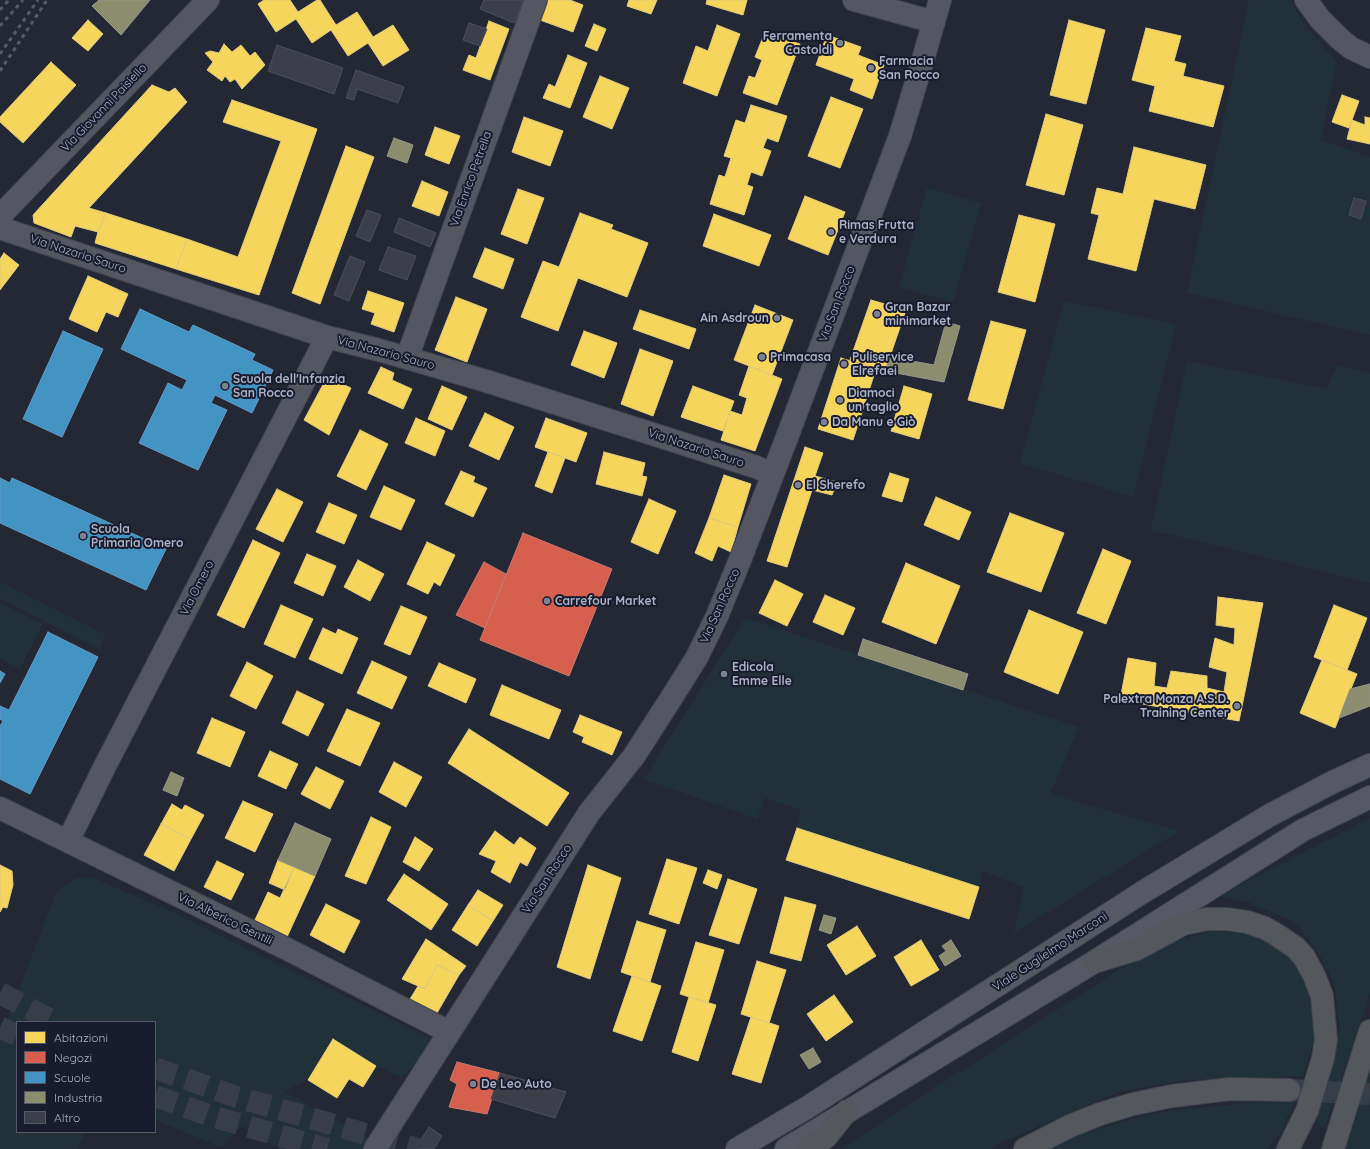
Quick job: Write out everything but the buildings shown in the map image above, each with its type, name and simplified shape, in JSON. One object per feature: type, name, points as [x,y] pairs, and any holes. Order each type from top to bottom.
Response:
[{"type":"highway","points":[[1094,962],[1137,949],[1183,924],[1207,919],[1227,919],[1247,922],[1265,928],[1296,948],[1304,957],[1314,975],[1322,996],[1326,1040],[1323,1058],[1307,1111],[1288,1149]]},
{"type":"highway","points":[[1333,1149],[1370,1031]]},
{"type":"highway","points":[[1025,1149],[1070,1126],[1100,1114],[1133,1104],[1172,1096],[1230,1089],[1289,1090]]},
{"type":"highway","points":[[808,1149],[826,1137],[847,1111]]},
{"type":"highway","points":[[1320,1149],[1340,1126]]},
{"type":"main road","name":"Viale Guglielmo Marconi","points":[[737,1149],[829,1094],[1144,892],[1270,815],[1333,782],[1370,765]]},
{"type":"main road","points":[[786,1149],[1094,962],[1303,830],[1370,797]]},
{"type":"street","name":"Via Giovanni Paisiello","points":[[0,216],[208,0]]},
{"type":"street","name":"Via Enrico Petrella","points":[[407,358],[536,0]]},
{"type":"street","points":[[854,0],[934,22]]},
{"type":"street","name":"Via San Rocco","points":[[375,1149],[589,814],[634,756],[696,657],[725,598],[900,136],[940,0]]},
{"type":"street","points":[[1306,0],[1320,18],[1340,39],[1351,48],[1370,58]]},
{"type":"street","name":"Via Nazario Sauro","points":[[0,228],[327,336],[486,381],[756,467],[773,474]]},
{"type":"street","name":"Via Omero","points":[[68,841],[105,766],[327,336]]},
{"type":"street","name":"Via Alberico Gentili","points":[[0,808],[291,951],[449,1032]]},
{"type":"shaded area","points":[[1249,0],[1291,0],[1303,24],[1336,62],[1321,140],[1370,157],[1370,335],[1187,293]]},
{"type":"shaded area","points":[[927,188],[981,203],[953,302],[899,287]]},
{"type":"shaded area","points":[[1064,301],[1176,324],[1133,497],[1020,463]]},
{"type":"shaded area","points":[[1187,361],[1327,389],[1337,365],[1370,373],[1370,583],[1151,530]]},
{"type":"shaded area","points":[[0,582],[106,635],[99,649],[0,599]]},
{"type":"shaded area","points":[[0,603],[43,624],[20,669],[0,658]]},
{"type":"shaded area","points":[[745,618],[1079,727],[1050,794],[1179,831],[1014,933],[1024,887],[982,871],[979,887],[797,828],[801,810],[765,798],[757,819],[644,779]]},
{"type":"shaded area","points":[[1370,818],[1370,993],[1324,1129],[1316,1121],[1340,1030],[1334,983],[1317,950],[1294,922],[1248,902],[1219,896]]},
{"type":"shaded area","points":[[76,878],[93,878],[168,910],[434,1040],[424,1059],[401,1077],[376,1066],[333,1039],[308,1080],[284,1091],[368,1138],[362,1149],[280,1149],[241,1126],[221,1147],[156,1120],[156,1021],[16,1021],[16,1133],[85,1133],[78,1149],[0,1149],[0,1039],[57,890]]},
{"type":"shaded area","points":[[1222,929],[1260,937],[1287,954],[1314,984],[1317,1016],[1314,1041],[1302,1076],[1186,1080],[1118,1092],[998,1144],[991,1149],[840,1149],[1122,968],[1173,941]]},
{"type":"shaded area","points":[[1370,1071],[1370,1149],[1345,1149],[1358,1110]]},
{"type":"shaded area","points":[[1294,1101],[1281,1132],[1266,1149],[1051,1149],[1082,1134],[1133,1119],[1170,1111],[1259,1102]]},
{"type":"tunnel","points":[[0,993],[53,1021]]},
{"type":"tunnel","points":[[0,1027],[16,1035]]},
{"type":"tunnel","points":[[156,1068],[237,1097],[418,1149]]},
{"type":"tunnel","points":[[1289,1090],[1370,1094]]},
{"type":"tunnel","points":[[156,1096],[211,1116],[327,1149]]},
{"type":"railway","points":[[0,10],[9,0]]},
{"type":"railway","points":[[0,26],[23,0]]},
{"type":"railway","points":[[0,54],[38,0]]},
{"type":"railway","points":[[0,71],[47,0]]},
{"type":"place","name":"Ferramenta Castoldi","points":[[840,43]]},
{"type":"place","name":"Farmacia San Rocco","points":[[871,68]]},
{"type":"place","name":"Rimas Frutta e Verdura","points":[[831,232]]},
{"type":"place","name":"Gran Bazar minimarket","points":[[877,314]]},
{"type":"place","name":"Ain Asdroun","points":[[777,318]]},
{"type":"place","name":"Primacasa","points":[[762,357]]},
{"type":"place","name":"Puliservice Elrefaei","points":[[844,364]]},
{"type":"place","name":"Scuola dell'Infanzia San Rocco","points":[[225,386]]},
{"type":"place","name":"Diamoci un taglio","points":[[840,400]]},
{"type":"place","name":"Da Manu e Giò","points":[[824,422]]},
{"type":"place","name":"El Sherefo","points":[[798,485]]},
{"type":"place","name":"Scuola Primaria Omero","points":[[83,536]]},
{"type":"place","name":"Carrefour Market","points":[[547,601]]},
{"type":"place","name":"Edicola Emme Elle","points":[[724,674]]},
{"type":"place","name":"Palextra Monza A.S.D. Training Center","points":[[1237,706]]},
{"type":"place","name":"De Leo Auto","points":[[473,1084]]}]
